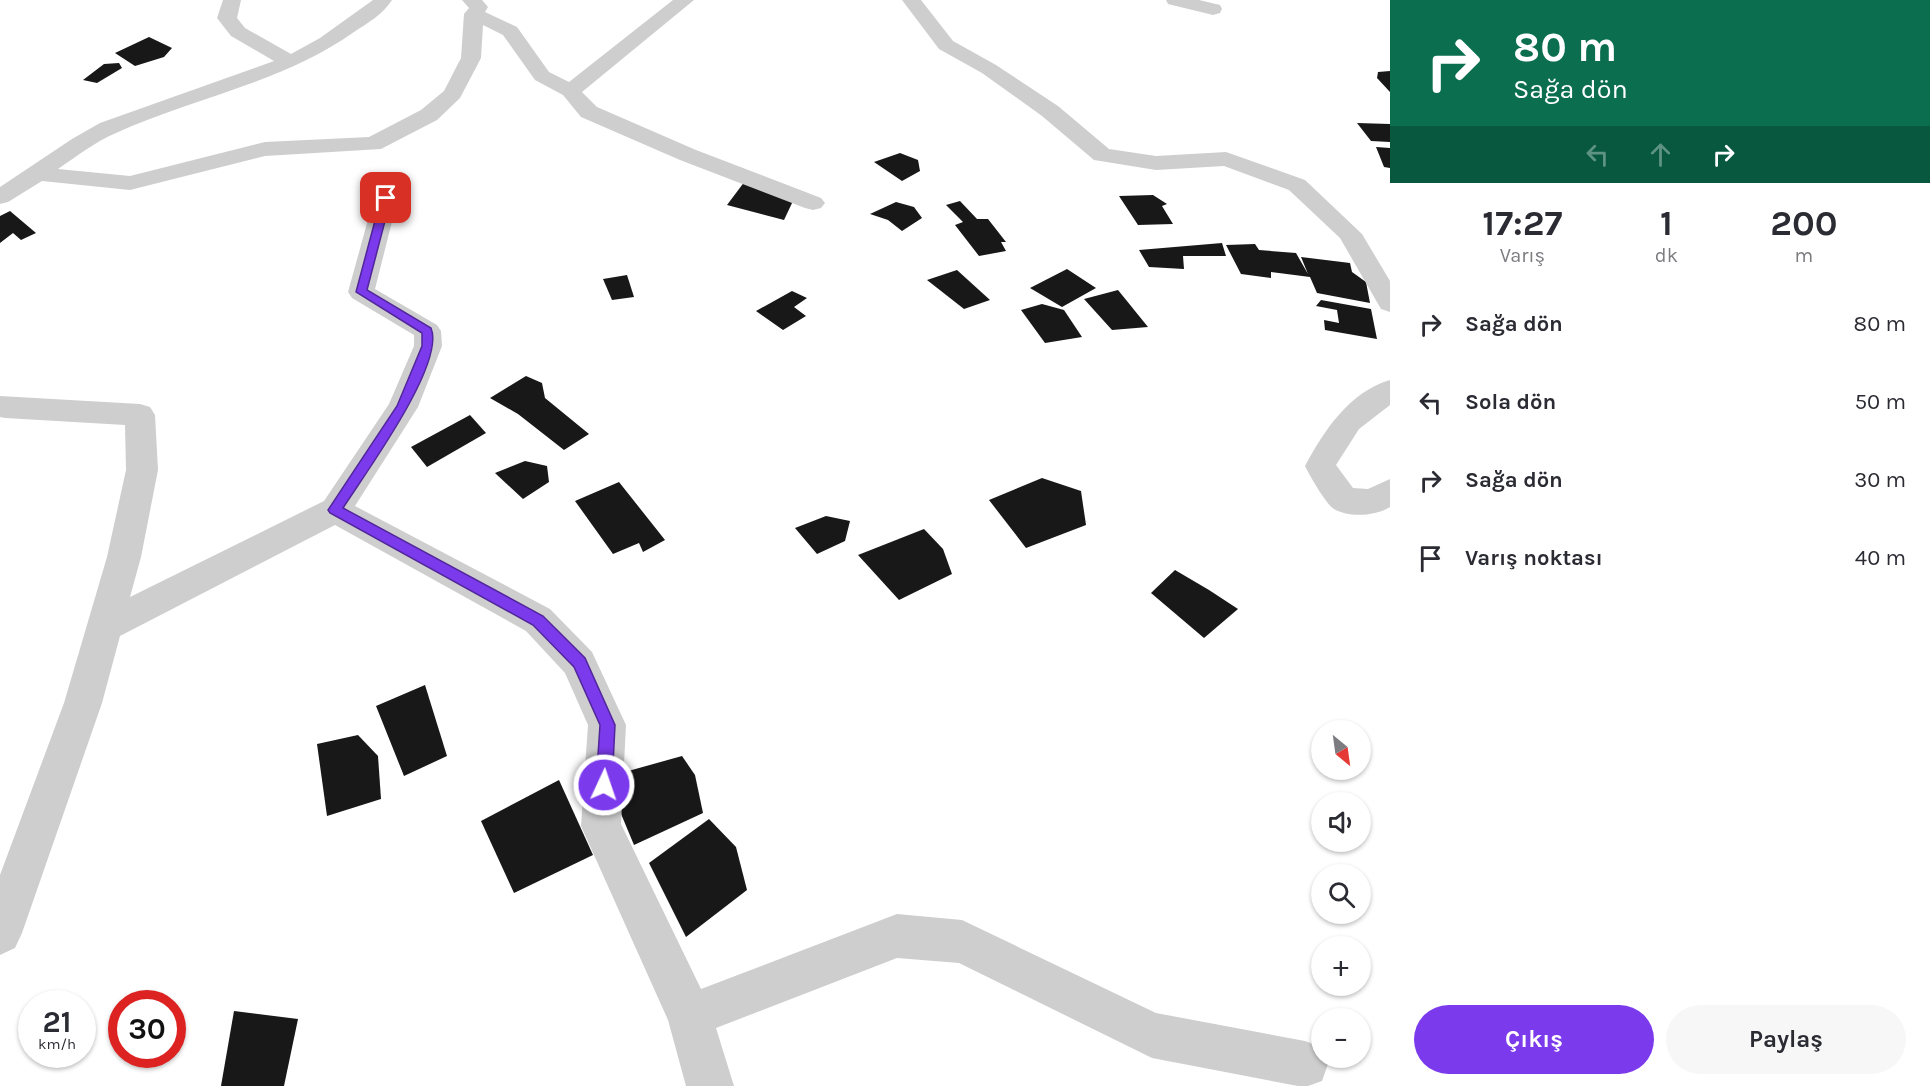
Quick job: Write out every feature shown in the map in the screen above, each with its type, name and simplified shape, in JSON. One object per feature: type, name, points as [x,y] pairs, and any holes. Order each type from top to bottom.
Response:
[{"type":"street","points":[[232,0],[227,18],[238,32],[289,61]]},
{"type":"street","points":[[0,197],[19,187],[106,129],[250,79],[332,41],[383,0]]},
{"type":"street","points":[[570,91],[685,0]]},
{"type":"street","points":[[910,0],[946,45],[989,69],[1050,111],[1102,155],[1156,163],[1226,159],[1297,184],[1350,234],[1390,303]]},
{"type":"street","points":[[1175,0],[1213,9]]},
{"type":"street","points":[[37,174],[130,183],[265,149],[373,144],[429,115],[453,94],[471,58],[472,7]]},
{"type":"street","points":[[472,7],[510,31],[542,76],[570,91],[589,112],[688,155],[813,203]]},
{"type":"street","points":[[104,627],[335,510],[403,407],[428,346],[427,331],[361,292],[386,198]]},
{"type":"street","points":[[1390,390],[1348,422],[1320,466],[1344,500],[1373,502],[1390,491]]},
{"type":"street","points":[[0,406],[140,415],[142,470],[124,557],[84,703],[0,933]]},
{"type":"street","points":[[335,510],[538,620],[579,663],[607,725],[601,826],[690,1016],[710,1086]]},
{"type":"street","points":[[690,1016],[897,936],[962,942],[1152,1035],[1305,1064]]},
{"type":"building","points":[[149,37],[172,48],[164,57],[135,66],[115,53]]},
{"type":"building","points":[[119,63],[122,68],[97,83],[83,80],[104,64]]},
{"type":"building","points":[[1390,71],[1390,92],[1377,78],[1378,72]]},
{"type":"building","points":[[1357,123],[1390,124],[1390,142],[1371,141]]},
{"type":"building","points":[[1376,147],[1390,148],[1390,168],[1384,167]]},
{"type":"building","points":[[900,153],[918,160],[920,171],[902,181],[874,162]]},
{"type":"building","points":[[745,181],[793,201],[784,220],[727,205]]},
{"type":"building","points":[[1153,195],[1167,204],[1162,206],[1173,224],[1138,225],[1119,196]]},
{"type":"building","points":[[960,201],[977,219],[988,219],[1006,242],[1001,242],[1006,251],[979,256],[955,225],[963,222],[946,205]]},
{"type":"building","points":[[896,202],[914,207],[922,218],[902,231],[888,220],[870,214]]},
{"type":"building","points":[[10,211],[36,233],[21,240],[13,233],[0,243],[0,216]]},
{"type":"building","points":[[1222,243],[1226,256],[1183,256],[1184,269],[1149,267],[1139,250]]},
{"type":"building","points":[[1255,244],[1259,250],[1296,253],[1308,274],[1301,257],[1350,263],[1352,272],[1366,282],[1370,303],[1317,293],[1310,277],[1271,272],[1271,278],[1241,274],[1226,245]]},
{"type":"building","points":[[1067,269],[1096,288],[1062,307],[1030,288]]},
{"type":"building","points":[[957,270],[990,300],[964,309],[927,280]]},
{"type":"building","points":[[627,275],[634,297],[612,300],[603,279]]},
{"type":"building","points":[[1118,290],[1148,327],[1112,330],[1084,299]]},
{"type":"building","points":[[792,291],[807,298],[794,307],[806,316],[783,330],[756,311]]},
{"type":"building","points":[[1321,300],[1371,309],[1377,339],[1325,330],[1324,320],[1339,323],[1337,310],[1316,306]]},
{"type":"building","points":[[1042,304],[1064,310],[1082,337],[1045,343],[1021,310]]},
{"type":"building","points":[[526,376],[542,383],[545,398],[589,434],[564,450],[518,414],[490,398]]},
{"type":"building","points":[[470,415],[486,433],[427,467],[411,447]]},
{"type":"building","points":[[525,461],[547,466],[549,482],[523,499],[495,473]]},
{"type":"building","points":[[1042,478],[1081,491],[1086,525],[1026,548],[989,500]]},
{"type":"building","points":[[619,482],[665,540],[643,552],[639,543],[613,554],[575,501]]},
{"type":"building","points":[[826,516],[850,521],[845,541],[817,554],[795,528]]},
{"type":"building","points":[[924,529],[943,549],[952,574],[899,600],[858,555]]},
{"type":"building","points":[[1175,570],[1238,609],[1204,638],[1151,593]]},
{"type":"building","points":[[425,685],[447,756],[404,776],[376,706]]},
{"type":"building","points":[[358,735],[378,756],[381,799],[327,816],[317,744]]},
{"type":"building","points":[[682,756],[695,775],[703,813],[634,845],[619,809],[614,775]]},
{"type":"building","points":[[559,780],[593,855],[514,893],[481,821]]},
{"type":"building","points":[[709,819],[736,847],[747,890],[686,937],[649,863]]},
{"type":"building","points":[[234,1011],[298,1019],[284,1086],[221,1086]]},
{"type":"route","points":[[386,198],[361,292],[427,331],[428,346],[403,407],[346,490],[335,510],[538,620],[579,663],[607,725],[604,785]]}]
